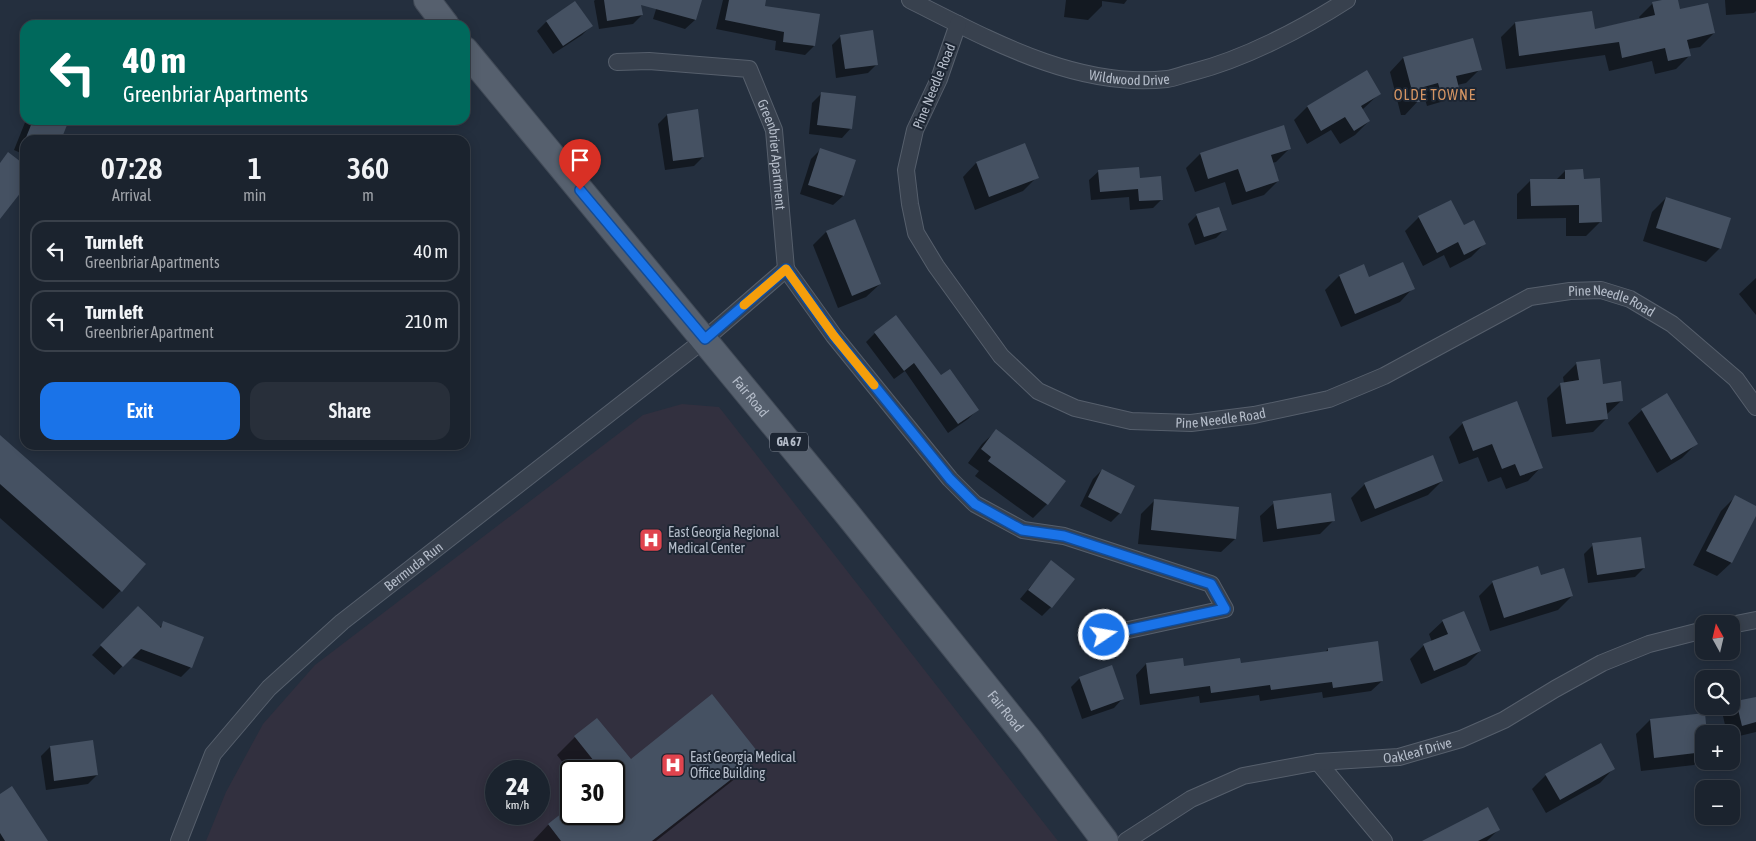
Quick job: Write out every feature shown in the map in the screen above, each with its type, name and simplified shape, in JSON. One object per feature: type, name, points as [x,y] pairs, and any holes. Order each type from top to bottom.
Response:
[{"type":"main road","points":[[427,0],[442,20]]},
{"type":"main road","name":"Fair Road","points":[[470,57],[845,510],[1105,841]]},
{"type":"street","name":"Wildwood Drive","points":[[910,0],[1022,54],[1074,71],[1124,79],[1168,79],[1202,70],[1244,55],[1347,0]]},
{"type":"street","name":"Pine Needle Road","points":[[958,24],[939,79],[915,130],[906,170],[916,233],[936,266],[1001,356],[1038,391],[1075,408],[1131,421],[1191,423],[1254,414],[1329,399],[1384,376],[1530,297],[1570,291],[1601,290],[1630,299],[1672,324],[1736,379],[1756,407]]},
{"type":"street","name":"Greenbrier Apartment","points":[[617,62],[649,61],[749,69],[774,130],[786,269]]},
{"type":"street","points":[[705,339],[786,269],[840,344],[950,479],[975,504],[1022,530],[1064,536],[1211,584],[1225,609],[1087,639]]},
{"type":"street","name":"Bermuda Run","points":[[179,841],[213,754],[269,688],[342,622],[705,339]]},
{"type":"street","points":[[1740,623],[1756,620]]},
{"type":"street","name":"Oakleaf Drive","points":[[1126,841],[1191,799],[1243,776],[1318,762],[1399,757],[1461,739],[1504,720],[1554,689],[1602,663],[1649,644],[1695,632]]},
{"type":"street","points":[[1318,762],[1384,841]]},
{"type":"shaded area","name":"East Georgia Regional Medical Center","points":[[682,404],[719,407],[1058,841],[206,841],[226,792],[263,724],[315,665],[643,415]]},
{"type":"building","points":[[604,0],[702,0],[696,20],[641,5],[643,15],[607,21]]},
{"type":"building","points":[[729,0],[766,0],[765,6],[820,14],[815,46],[783,42],[784,32],[725,20]]},
{"type":"building","points":[[1678,0],[1680,9],[1708,3],[1715,33],[1687,40],[1691,56],[1668,61],[1665,48],[1622,58],[1619,42],[1519,56],[1515,22],[1592,11],[1595,29],[1655,15],[1652,2]]},
{"type":"building","points":[[575,1],[593,26],[563,46],[546,21]]},
{"type":"building","points":[[873,30],[878,65],[845,69],[840,35]]},
{"type":"building","points":[[1473,38],[1482,70],[1456,76],[1459,88],[1441,93],[1438,83],[1420,88],[1420,102],[1415,102],[1403,57]]},
{"type":"building","points":[[1367,70],[1381,94],[1361,106],[1370,121],[1354,131],[1345,117],[1321,131],[1307,106]]},
{"type":"building","points":[[821,92],[856,96],[852,129],[817,125]]},
{"type":"building","points":[[698,109],[704,157],[673,161],[667,114]]},
{"type":"building","points":[[31,125],[67,125],[63,135],[27,135]]},
{"type":"building","points":[[1284,125],[1291,149],[1271,155],[1279,181],[1246,192],[1238,169],[1208,179],[1200,153]]},
{"type":"building","points":[[1025,143],[1039,178],[989,197],[976,162]]},
{"type":"building","points":[[820,148],[856,160],[844,196],[808,185]]},
{"type":"building","points":[[8,152],[20,161],[20,193],[0,219],[0,163]]},
{"type":"building","points":[[1139,167],[1140,178],[1161,176],[1163,200],[1139,201],[1138,189],[1100,192],[1098,170]]},
{"type":"building","points":[[1583,169],[1584,179],[1600,178],[1602,222],[1579,223],[1579,205],[1531,206],[1530,179],[1565,179],[1565,170]]},
{"type":"building","points":[[1666,197],[1731,218],[1721,249],[1656,228]]},
{"type":"building","points":[[1451,200],[1464,225],[1474,220],[1486,244],[1464,255],[1458,242],[1437,253],[1418,216]]},
{"type":"building","points":[[1219,207],[1227,230],[1204,237],[1196,214]]},
{"type":"building","points":[[855,219],[881,284],[852,296],[826,231]]},
{"type":"building","points":[[1403,262],[1415,289],[1355,314],[1339,275],[1364,264],[1369,277]]},
{"type":"building","points":[[896,315],[941,375],[950,369],[979,410],[958,424],[914,363],[904,371],[874,332]]},
{"type":"building","points":[[1600,359],[1603,384],[1621,381],[1623,401],[1606,403],[1608,419],[1566,424],[1560,383],[1579,380],[1576,362]]},
{"type":"building","points":[[1667,393],[1698,444],[1671,460],[1641,409]]},
{"type":"building","points":[[1517,401],[1543,468],[1520,476],[1515,464],[1502,469],[1492,444],[1473,451],[1462,422]]},
{"type":"building","points":[[996,429],[1066,481],[1048,505],[988,461],[991,457],[981,449]]},
{"type":"building","points":[[0,435],[146,564],[122,592],[0,484]]},
{"type":"building","points":[[1433,455],[1443,481],[1375,509],[1364,483]]},
{"type":"building","points":[[1102,469],[1135,486],[1121,514],[1088,497]]},
{"type":"building","points":[[1331,493],[1335,521],[1277,529],[1273,501]]},
{"type":"building","points":[[1735,495],[1756,506],[1756,516],[1732,563],[1706,551]]},
{"type":"building","points":[[1154,499],[1239,507],[1236,539],[1151,530]]},
{"type":"building","points":[[1641,537],[1645,568],[1597,575],[1592,543]]},
{"type":"building","points":[[1051,560],[1075,579],[1052,608],[1028,590]]},
{"type":"building","points":[[1538,566],[1541,575],[1564,568],[1573,596],[1504,618],[1492,581]]},
{"type":"building","points":[[138,606],[161,628],[163,621],[204,637],[192,668],[141,649],[123,667],[100,645]]},
{"type":"building","points":[[1464,611],[1481,651],[1434,671],[1423,644],[1448,634],[1442,620]]},
{"type":"building","points":[[1378,641],[1383,681],[1333,688],[1332,682],[1271,690],[1270,685],[1211,693],[1210,686],[1150,694],[1146,663],[1183,658],[1184,666],[1240,658],[1241,663],[1328,651],[1328,648]]},
{"type":"building","points":[[1112,665],[1124,699],[1091,711],[1079,677]]},
{"type":"building","name":"East Georgia Medical Office Building","points":[[712,694],[761,756],[652,841],[561,841],[549,825],[560,815],[560,825],[625,825],[625,760],[593,760],[574,736],[597,718],[631,759]]},
{"type":"building","points":[[1756,697],[1756,722],[1742,726],[1739,715],[1740,700]]},
{"type":"building","points":[[1695,714],[1705,715],[1706,725],[1695,725],[1695,753],[1654,758],[1650,719]]},
{"type":"building","points":[[93,740],[98,775],[54,781],[50,746]]},
{"type":"building","points":[[1601,743],[1615,769],[1560,800],[1545,774]]},
{"type":"building","points":[[12,786],[48,841],[5,841],[0,833],[0,794]]},
{"type":"building","points":[[1488,807],[1500,830],[1478,841],[1422,841]]},
{"type":"slow traffic","points":[[744,305],[786,269],[834,336],[874,385]]},
{"type":"place","name":"East Georgia Regional Medical Center","points":[[651,540]]},
{"type":"place","name":"East Georgia Medical Office Building","points":[[673,765]]},
{"type":"district","name":"OLDE TOWNE","points":[[1435,94]]},
{"type":"route","points":[[580,190],[705,339],[786,269],[834,336],[950,479],[975,504],[1022,530],[1064,536],[1211,584],[1225,609],[1104,635]]}]
